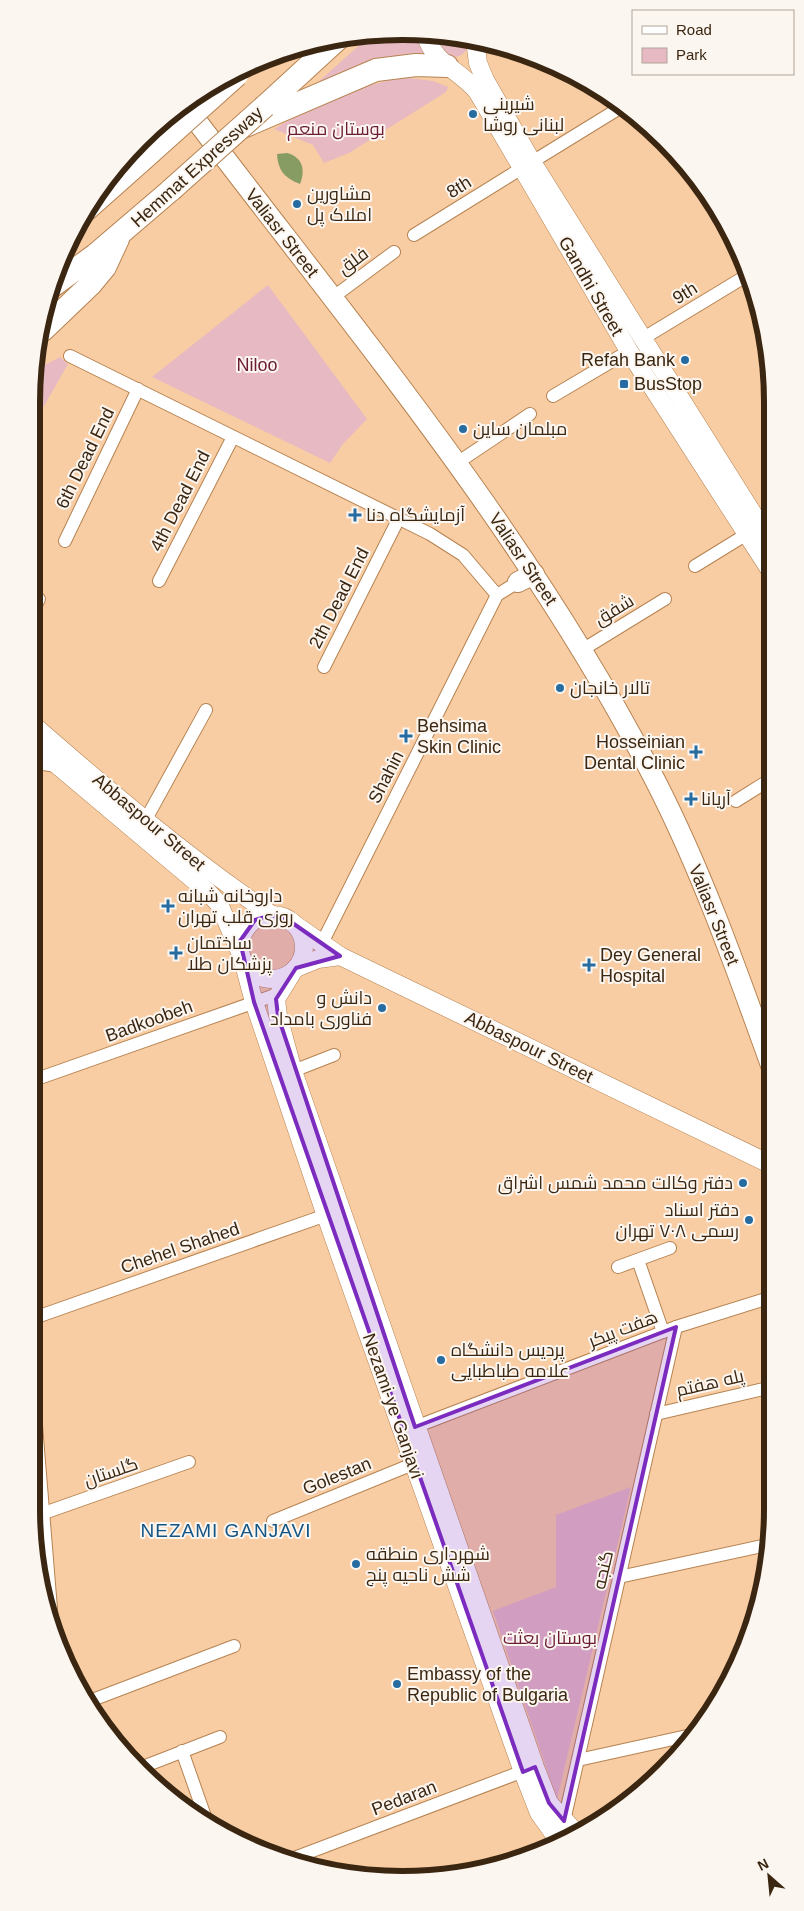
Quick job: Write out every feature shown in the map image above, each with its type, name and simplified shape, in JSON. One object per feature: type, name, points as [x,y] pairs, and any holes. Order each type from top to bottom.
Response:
[{"type":"highway","name":"Hemmat Expressway","points":[[62,279],[121,234],[329,47]]},
{"type":"highway","points":[[240,128],[376,70],[416,65],[447,66]]},
{"type":"highway","points":[[110,188],[226,86]]},
{"type":"highway","points":[[48,325],[92,284],[105,267],[121,234]]},
{"type":"main road","name":"Gandhi Street","points":[[428,41],[436,58],[466,79],[477,91],[527,165],[635,345],[759,526],[764,546]]},
{"type":"main road","points":[[447,66],[464,63],[470,58],[473,47]]},
{"type":"main road","name":"Gandhi Street","points":[[476,48],[478,63],[485,80],[527,165]]},
{"type":"main road","name":"Valiasr Street","points":[[188,111],[457,463],[526,578],[582,650],[633,738],[680,832],[763,1018]]},
{"type":"main road","name":"Abbaspour Street","points":[[40,731],[145,822],[216,878],[272,915]]},
{"type":"main road","name":"Abbaspour Street","points":[[40,751],[207,890],[219,904],[242,957]]},
{"type":"main road","points":[[278,994],[294,971],[302,960],[303,944],[298,929],[291,922],[272,915],[263,916],[248,926],[243,933],[242,957],[250,971],[266,979],[275,980],[294,971],[318,959],[340,956]]},
{"type":"main road","name":"Abbaspour Street","points":[[291,922],[340,956],[764,1161]]},
{"type":"main road","name":"Nezami-ye Ganjavi","points":[[242,957],[254,1002],[334,1213],[529,1770],[549,1803],[559,1832]]},
{"type":"main road","name":"Nezami-ye Ganjavi","points":[[278,994],[276,999],[278,1016],[334,1213]]},
{"type":"street","name":"8th","points":[[414,235],[615,110]]},
{"type":"street","name":"فلق","points":[[332,298],[394,252]]},
{"type":"street","name":"9th","points":[[553,396],[742,278]]},
{"type":"street","points":[[70,356],[430,534],[463,555],[497,595],[526,578]]},
{"type":"street","name":"6th Dead End","points":[[65,541],[138,389]]},
{"type":"street","points":[[457,463],[530,414]]},
{"type":"street","name":"4th Dead End","points":[[159,581],[233,437]]},
{"type":"street","name":"2th Dead End","points":[[324,668],[399,518]]},
{"type":"street","points":[[695,566],[759,526]]},
{"type":"street","name":"Shahin","points":[[322,943],[497,595]]},
{"type":"street","name":"شفق","points":[[582,650],[665,600]]},
{"type":"street","points":[[145,822],[206,710]]},
{"type":"street","points":[[40,764],[57,767]]},
{"type":"street","points":[[40,769],[57,767]]},
{"type":"street","points":[[736,801],[764,783]]},
{"type":"street","name":"Badkoobeh","points":[[40,1078],[278,994]]},
{"type":"street","points":[[293,1071],[334,1055]]},
{"type":"street","name":"Chehel Shahed","points":[[40,1316],[334,1213]]},
{"type":"street","points":[[618,1266],[670,1248]]},
{"type":"street","points":[[638,1260],[663,1332]]},
{"type":"street","name":"هفت پیکر","points":[[409,1430],[676,1327],[764,1300]]},
{"type":"street","name":"گنجه","points":[[559,1832],[578,1760],[676,1327]]},
{"type":"street","name":"پله هفتم","points":[[656,1414],[764,1389]]},
{"type":"street","name":"Golestan","points":[[273,1521],[421,1461]]},
{"type":"street","name":"گلستان","points":[[44,1513],[189,1462]]},
{"type":"street","points":[[40,1467],[44,1513],[43,1553]]},
{"type":"street","points":[[619,1577],[762,1546]]},
{"type":"street","points":[[94,1699],[234,1646]]},
{"type":"street","points":[[147,1766],[220,1737]]},
{"type":"street","points":[[578,1760],[683,1737]]},
{"type":"street","points":[[182,1752],[203,1811]]},
{"type":"street","name":"Pedaran","points":[[299,1856],[529,1770]]},
{"type":"highlighted area","points":[[272,915],[291,922],[340,956],[296,968],[276,999],[278,1016],[415,1427],[676,1327],[564,1821],[549,1803],[535,1767],[523,1772],[254,1002],[240,941],[255,920]]},
{"type":"green space","points":[[421,41],[426,59],[299,99],[363,42]]},
{"type":"green space","points":[[440,42],[467,46],[463,54],[452,58],[443,50]]},
{"type":"green space","name":"بوستان منعم","points":[[402,77],[433,81],[448,87],[446,92],[349,153],[324,163],[313,145],[274,129],[304,112],[336,98]]},
{"type":"green space","name":"Niloo","points":[[268,285],[367,419],[343,444],[330,463],[152,377]]},
{"type":"green space","points":[[60,357],[68,364],[44,406],[40,405],[42,366]]},
{"type":"green space","name":"بوستان بعثت","points":[[631,1487],[557,1799],[493,1611],[556,1587],[556,1515]]},
{"type":"shaded area","points":[[287,153],[296,157],[301,164],[303,173],[300,184],[286,176],[280,169],[277,154]]},
{"type":"place","name":"شیرینی لبنانی روشا","points":[[473,114]]},
{"type":"place","name":"مشاورین املاک پل","points":[[297,204]]},
{"type":"place","name":"Refah Bank","points":[[685,360]]},
{"type":"place","name":"BusStop","points":[[624,384]]},
{"type":"place","name":"مبلمان ساین","points":[[463,429]]},
{"type":"place","name":"آزمایشگاه دنا","points":[[355,515]]},
{"type":"place","name":"تالار خانجان","points":[[560,688]]},
{"type":"place","name":"Behsima Skin Clinic","points":[[406,736]]},
{"type":"place","name":"Hosseinian Dental Clinic","points":[[696,752]]},
{"type":"place","name":"آریانا","points":[[691,799]]},
{"type":"place","name":"داروخانه شبانه روزی قلب تهران","points":[[168,906]]},
{"type":"place","name":"ساختمان پزشکان طلا","points":[[176,953]]},
{"type":"place","name":"Dey General Hospital","points":[[589,965]]},
{"type":"place","name":"دانش و فناوری بامداد","points":[[382,1008]]},
{"type":"place","name":"دفتر وکالت محمد شمس اشراق","points":[[743,1183]]},
{"type":"place","name":"دفتر اسناد رسمی ۷۰۸ تهران","points":[[749,1220]]},
{"type":"place","name":"پردیس دانشگاه علامه طباطبایی","points":[[441,1360]]},
{"type":"place","name":"شهرداری منطقه شش ناحیه پنج","points":[[356,1564]]},
{"type":"place","name":"Embassy of the Republic of Bulgaria","points":[[397,1684]]},
{"type":"district","name":"NEZAMI GANJAVI","points":[[226,1530]]}]
